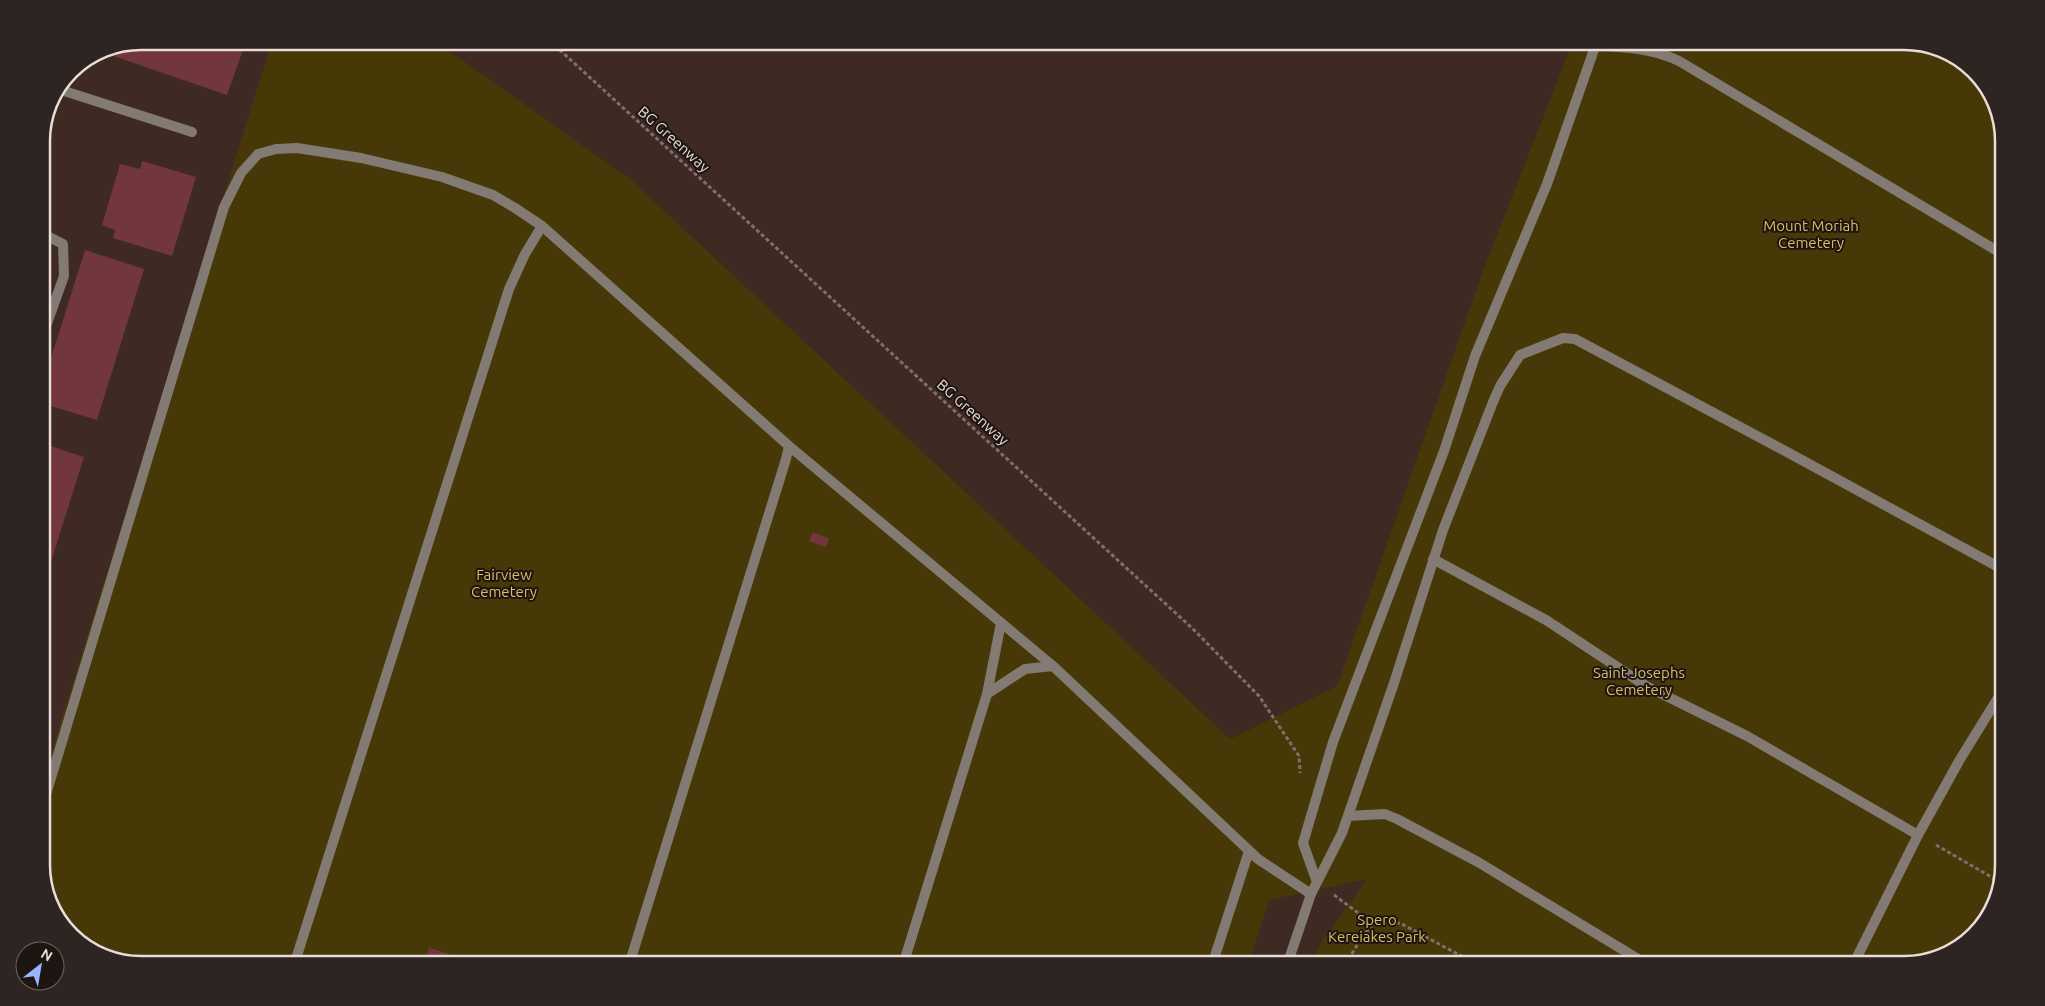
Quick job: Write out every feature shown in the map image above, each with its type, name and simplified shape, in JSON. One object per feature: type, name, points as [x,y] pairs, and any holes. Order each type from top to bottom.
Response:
[{"type":"street","points":[[1317,882],[1303,843],[1333,742],[1444,451],[1475,356],[1547,184],[1594,50]]},
{"type":"street","points":[[1648,50],[1679,61],[1995,250]]},
{"type":"street","points":[[64,91],[192,132]]},
{"type":"street","points":[[50,784],[224,207],[241,173],[251,160],[262,152],[297,148],[314,149],[442,177],[493,195],[542,226],[789,446],[1053,666],[1249,851],[1270,868],[1311,894]]},
{"type":"street","points":[[297,956],[510,289],[525,254],[542,226]]},
{"type":"street","points":[[50,237],[63,244],[64,276],[50,317]]},
{"type":"street","points":[[1290,956],[1311,894],[1342,833],[1394,683],[1433,559],[1480,433],[1500,386],[1520,355],[1563,338],[1579,341],[1995,565]]},
{"type":"street","points":[[632,956],[789,446]]},
{"type":"street","points":[[1433,559],[1546,620],[1646,686],[1747,736],[1918,834]]},
{"type":"street","points":[[906,956],[987,694],[1001,623]]},
{"type":"street","points":[[987,694],[1025,669],[1053,666]]},
{"type":"street","points":[[1857,956],[1918,834],[1959,761],[1995,703]]},
{"type":"street","points":[[1348,816],[1385,814],[1397,819],[1478,862],[1633,956]]},
{"type":"street","points":[[1215,956],[1249,851]]},
{"type":"path","name":"BG Greenway","points":[[560,50],[1192,628],[1259,696],[1299,756],[1300,775]]},
{"type":"path","points":[[1918,834],[1994,878]]},
{"type":"path","points":[[1317,882],[1373,924],[1400,923],[1461,956]]},
{"type":"path","points":[[1350,956],[1362,937],[1373,924]]},
{"type":"green space","points":[[269,50],[448,50],[630,179],[1230,739],[1337,686],[1483,271],[1569,50],[1916,51],[1944,59],[1964,72],[1980,90],[1990,111],[1995,135],[1995,871],[1986,905],[1973,925],[1955,941],[1928,953],[1904,956],[1316,956],[1320,944],[1367,879],[1269,900],[1251,956],[129,955],[101,947],[81,934],[65,916],[55,895],[50,871],[50,756]]},
{"type":"building","points":[[141,50],[243,50],[227,95],[111,55]]},
{"type":"building","points":[[142,161],[196,177],[172,256],[113,238],[115,230],[102,225],[120,164],[140,169]]},
{"type":"building","points":[[85,250],[144,269],[97,420],[50,406],[50,361]]},
{"type":"building","points":[[50,446],[84,457],[50,565]]},
{"type":"building","points":[[813,532],[829,539],[826,547],[809,541]]},
{"type":"building","points":[[429,948],[450,954],[449,956],[427,956]]},
{"type":"park label","name":"Mount Moriah Cemetery","points":[[1811,234]]},
{"type":"park label","name":"Fairview Cemetery","points":[[504,582]]},
{"type":"park label","name":"Saint Josephs Cemetery","points":[[1639,680]]},
{"type":"park label","name":"Spero Kereiakes Park","points":[[1377,928]]}]
